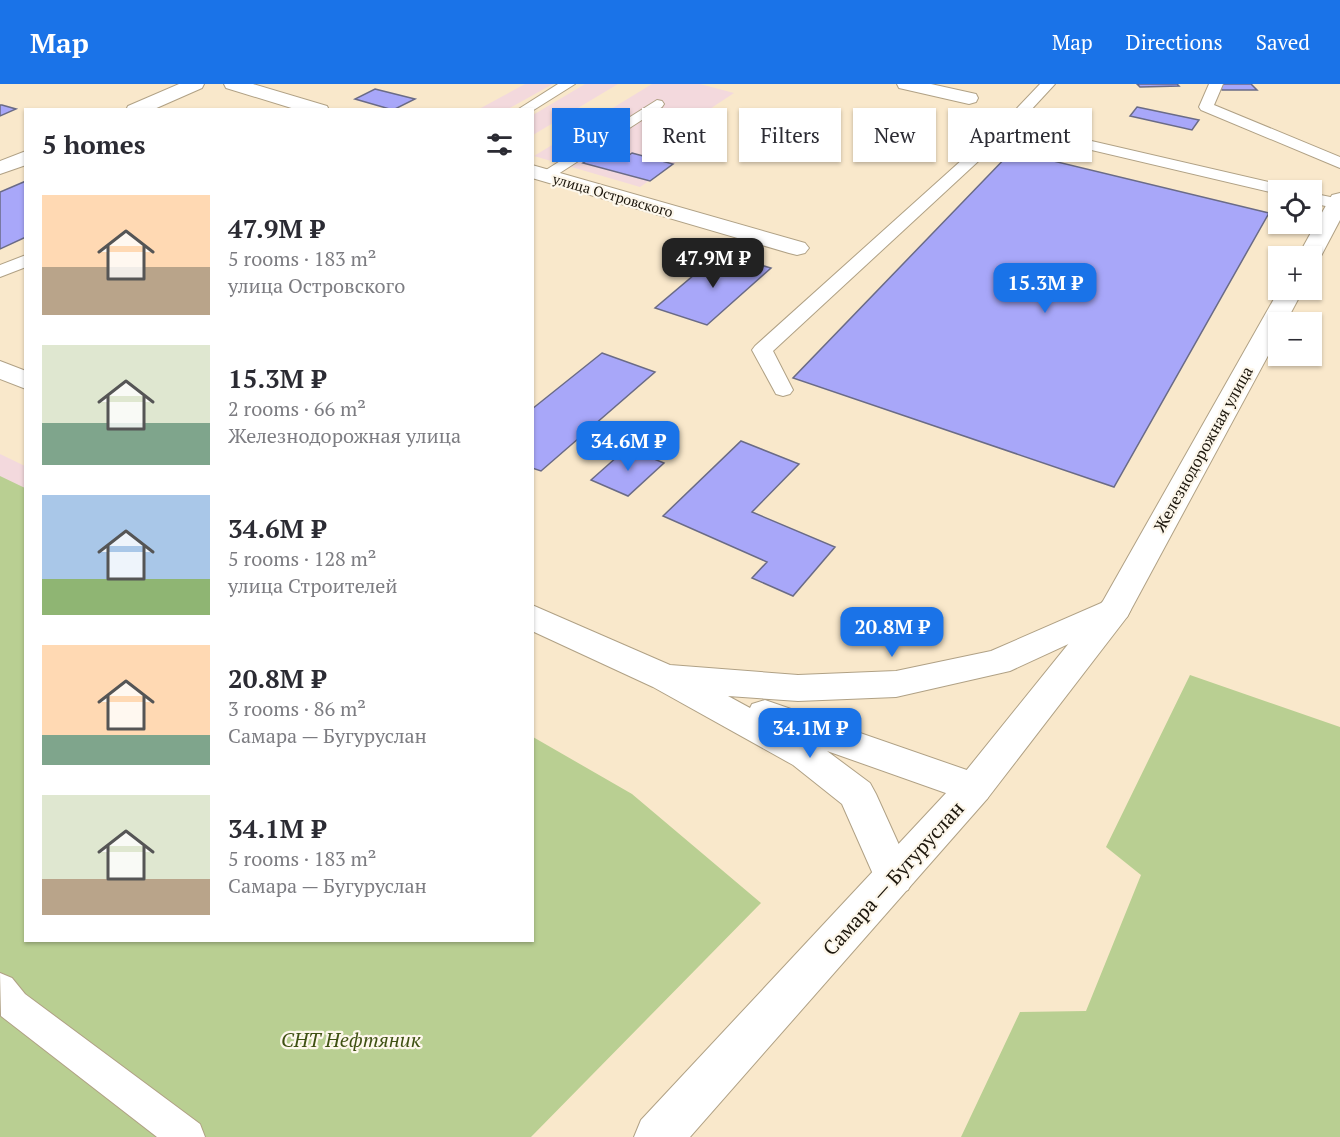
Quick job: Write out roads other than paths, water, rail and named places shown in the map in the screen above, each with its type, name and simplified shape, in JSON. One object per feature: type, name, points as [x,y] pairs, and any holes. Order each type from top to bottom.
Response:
[{"type":"street","points":[[140,108],[195,84]]},
{"type":"street","points":[[232,84],[313,108]]},
{"type":"street","points":[[906,84],[969,98]]},
{"type":"street","points":[[0,168],[24,158]]},
{"type":"street","name":"улица Островского","points":[[539,173],[797,248]]},
{"type":"street","points":[[1315,246],[1339,202]]},
{"type":"street","name":"Железнодорожная улица","points":[[1115,609],[1285,300]]},
{"type":"street","points":[[0,369],[24,380]]},
{"type":"street","points":[[665,678],[798,688],[896,684],[998,662],[1115,609]]},
{"type":"street","name":"Самара — Бугуруслан","points":[[658,1137],[974,788],[1115,609]]},
{"type":"street","points":[[534,618],[665,678],[807,755],[857,794],[894,878]]},
{"type":"street","points":[[665,678],[974,788]]},
{"type":"lane","points":[[527,108],[568,84]]},
{"type":"lane","points":[[1025,108],[1048,84]]},
{"type":"lane","points":[[1216,84],[1206,107],[1340,164]]},
{"type":"lane","points":[[539,173],[657,104]]},
{"type":"lane","points":[[1092,146],[1268,187]]},
{"type":"lane","points":[[783,390],[762,350],[968,162]]},
{"type":"lane","points":[[1322,200],[1339,202]]},
{"type":"lane","points":[[0,272],[24,261]]},
{"type":"lane","points":[[0,989],[13,1005],[187,1137]]},
{"type":"park label","name":"СНТ Нефтяник","points":[[351,1039]]}]
